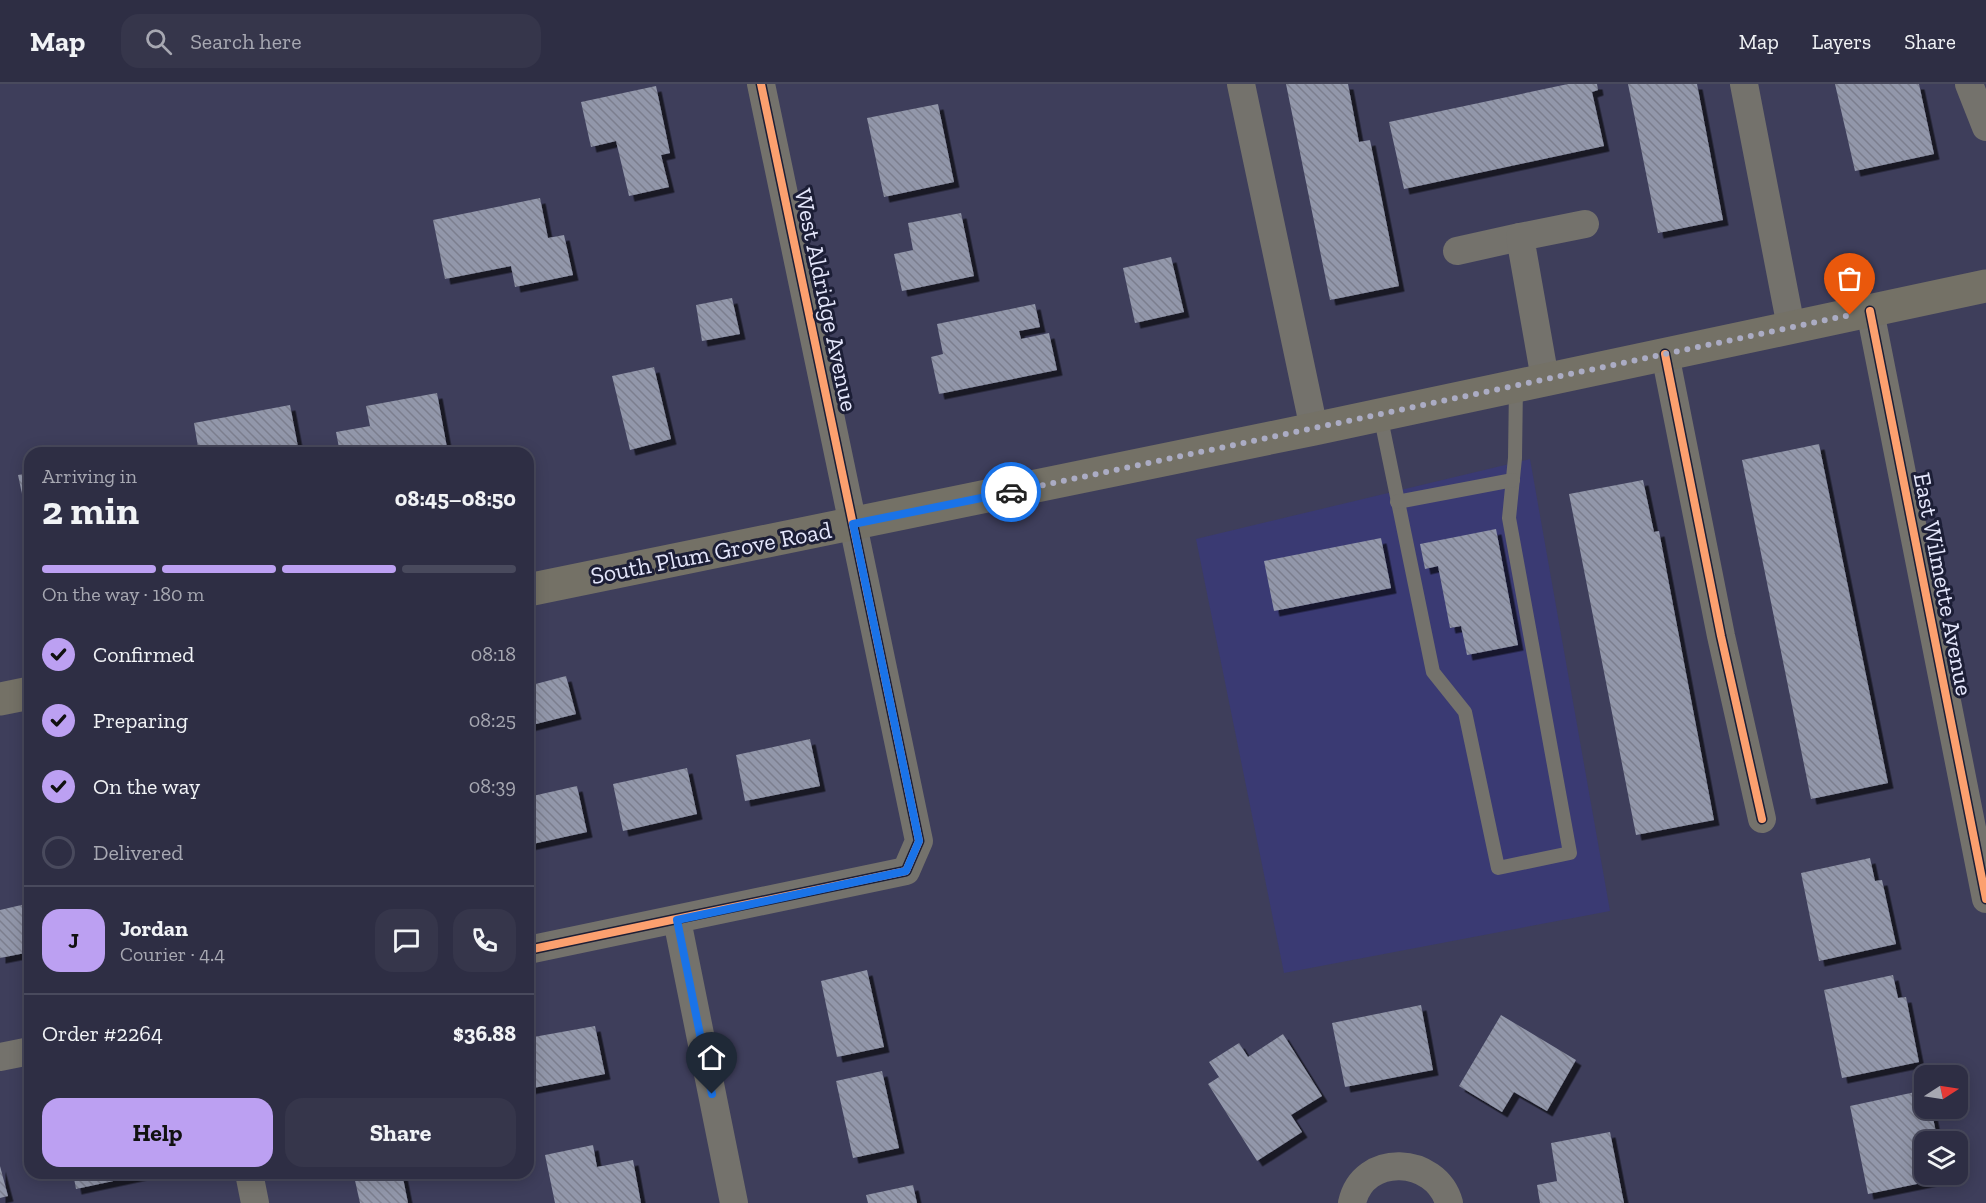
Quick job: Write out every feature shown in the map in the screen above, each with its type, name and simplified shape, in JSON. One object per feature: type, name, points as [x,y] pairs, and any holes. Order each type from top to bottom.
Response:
[{"type":"main road","name":"South Plum Grove Road","points":[[534,589],[1314,429],[1986,286]]},
{"type":"main road","points":[[0,699],[24,694]]},
{"type":"street","name":"West Aldridge Avenue","points":[[677,920],[906,871],[919,841],[761,84]]},
{"type":"street","points":[[1241,84],[1314,429]]},
{"type":"street","points":[[1744,84],[1791,327]]},
{"type":"street","points":[[1969,84],[1986,127]]},
{"type":"street","points":[[1457,251],[1585,224]]},
{"type":"street","points":[[1520,237],[1530,382]]},
{"type":"street","name":"East Wilmette Avenue","points":[[1870,310],[1986,899]]},
{"type":"street","points":[[1665,354],[1721,636],[1762,819]]},
{"type":"street","points":[[534,949],[677,920],[734,1203]]},
{"type":"street","points":[[0,1057],[24,1052]]},
{"type":"street","points":[[1352,1203],[1361,1184],[1373,1173],[1389,1166],[1407,1165],[1423,1170],[1437,1180],[1449,1203]]},
{"type":"street","points":[[250,1179],[255,1203]]},
{"type":"lane","points":[[1380,414],[1433,672],[1465,712],[1498,868],[1570,853],[1509,518],[1513,480],[1530,382]]},
{"type":"lane","points":[[1397,502],[1513,480]]},
{"type":"shaded area","points":[[1530,459],[1610,911],[1284,973],[1196,539]]},
{"type":"building","points":[[1286,84],[1348,84],[1359,142],[1370,140],[1399,286],[1330,300]]},
{"type":"building","points":[[1568,84],[1597,84],[1598,90],[1592,92],[1604,146],[1404,189],[1389,122]]},
{"type":"building","points":[[1628,84],[1697,84],[1723,220],[1658,233]]},
{"type":"building","points":[[1835,84],[1919,84],[1934,154],[1855,171]]},
{"type":"building","points":[[656,86],[670,153],[661,155],[669,187],[629,196],[616,141],[591,147],[581,102]]},
{"type":"building","points":[[938,104],[954,182],[884,197],[867,118]]},
{"type":"building","points":[[540,198],[548,238],[564,235],[573,275],[515,287],[511,266],[445,279],[433,220]]},
{"type":"building","points":[[961,213],[974,276],[902,291],[894,254],[913,250],[908,223]]},
{"type":"building","points":[[1171,257],[1184,312],[1135,323],[1123,268]]},
{"type":"building","points":[[732,298],[740,334],[702,341],[696,305]]},
{"type":"building","points":[[1035,304],[1040,327],[1019,331],[1021,339],[1049,333],[1057,370],[939,394],[931,357],[943,354],[937,324]]},
{"type":"building","points":[[654,367],[671,439],[630,450],[612,376]]},
{"type":"building","points":[[437,393],[447,447],[339,447],[336,432],[370,426],[366,406]]},
{"type":"building","points":[[290,405],[298,447],[198,447],[194,423]]},
{"type":"building","points":[[1819,444],[1888,783],[1811,799],[1742,460]]},
{"type":"building","points":[[24,474],[24,503],[18,475]]},
{"type":"building","points":[[1643,480],[1654,532],[1659,531],[1714,820],[1636,835],[1569,494]]},
{"type":"building","points":[[1496,529],[1518,645],[1467,655],[1461,626],[1450,628],[1438,566],[1425,569],[1420,544]]},
{"type":"building","points":[[1381,538],[1391,588],[1274,611],[1264,561]]},
{"type":"building","points":[[566,676],[576,714],[534,724],[534,684]]},
{"type":"building","points":[[810,739],[820,786],[745,801],[736,755]]},
{"type":"building","points":[[687,768],[697,814],[623,831],[613,784]]},
{"type":"building","points":[[577,786],[587,832],[534,844],[534,796]]},
{"type":"building","points":[[1870,858],[1875,881],[1882,880],[1896,944],[1819,961],[1801,873]]},
{"type":"building","points":[[24,904],[24,953],[0,958],[0,910]]},
{"type":"building","points":[[867,970],[884,1047],[837,1057],[821,981]]},
{"type":"building","points":[[1893,975],[1898,998],[1906,997],[1919,1062],[1842,1078],[1824,990]]},
{"type":"building","points":[[1421,1005],[1433,1070],[1345,1087],[1332,1023]]},
{"type":"building","points":[[1501,1015],[1576,1060],[1547,1111],[1514,1092],[1502,1112],[1459,1086]]},
{"type":"building","points":[[595,1026],[605,1074],[534,1088],[534,1037]]},
{"type":"building","points":[[1283,1034],[1322,1096],[1291,1115],[1302,1132],[1257,1161],[1208,1084],[1219,1077],[1209,1062],[1239,1043],[1248,1057]]},
{"type":"building","points":[[882,1071],[899,1148],[853,1158],[836,1081]]},
{"type":"building","points":[[1914,1092],[1914,1119],[1933,1119],[1936,1131],[1914,1131],[1914,1185],[1868,1194],[1850,1106]]},
{"type":"building","points":[[1610,1132],[1624,1203],[1540,1203],[1537,1185],[1557,1181],[1551,1143]]},
{"type":"building","points":[[593,1145],[597,1167],[633,1160],[641,1203],[555,1203],[545,1155]]},
{"type":"building","points":[[0,1166],[8,1196],[0,1198]]},
{"type":"building","points":[[74,1179],[123,1179],[76,1189]]},
{"type":"building","points":[[355,1179],[403,1179],[408,1203],[360,1203]]},
{"type":"building","points":[[913,1185],[917,1203],[868,1203],[866,1195]]},
{"type":"cycle path","points":[[534,949],[906,871],[919,841],[761,84]]},
{"type":"cycle path","points":[[1870,311],[1986,899]]},
{"type":"cycle path","points":[[1665,354],[1721,636],[1762,819]]},
{"type":"way so far","points":[[1011,492],[1850,315]]},
{"type":"route","points":[[712,1094],[677,920],[906,871],[919,841],[853,524],[1011,492]]}]
